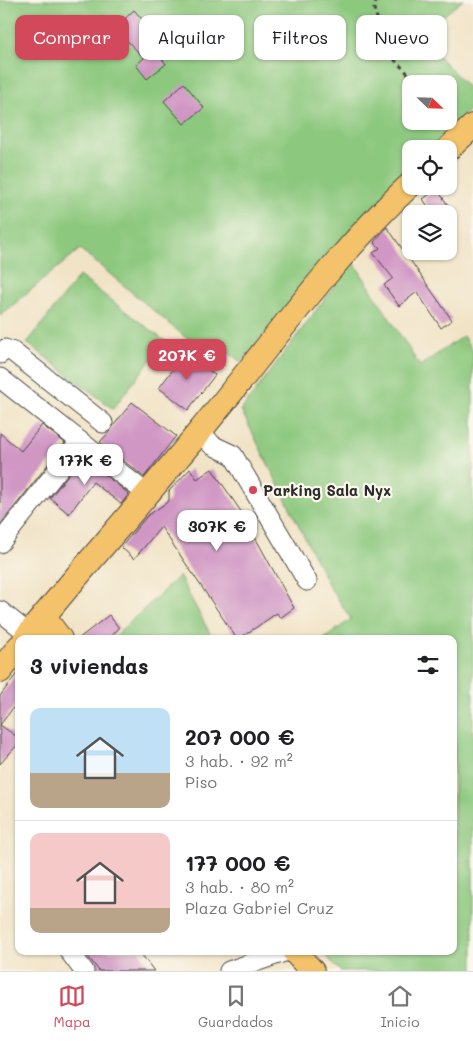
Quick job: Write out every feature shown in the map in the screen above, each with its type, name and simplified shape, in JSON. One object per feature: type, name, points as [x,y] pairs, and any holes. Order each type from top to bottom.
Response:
[{"type":"main road","points":[[457,141],[473,126]]},
{"type":"main road","points":[[29,634],[200,431],[313,290],[387,206],[402,192]]},
{"type":"main road","points":[[0,671],[15,652]]},
{"type":"main road","points":[[298,955],[312,971]]},
{"type":"street","points":[[0,354],[5,349],[13,352],[103,424]]},
{"type":"street","points":[[0,378],[147,494]]},
{"type":"street","points":[[200,431],[212,444],[233,455],[307,581]]},
{"type":"street","points":[[0,543],[80,442]]},
{"type":"street","points":[[0,611],[29,634]]},
{"type":"street","points":[[72,955],[84,971]]},
{"type":"street","points":[[230,971],[275,955]]},
{"type":"path","points":[[376,0],[374,9],[389,54],[409,75]]},
{"type":"green space","points":[[0,0],[463,0],[444,15],[356,15],[356,60],[442,60],[456,75],[402,75],[402,130],[450,130],[440,140],[402,140],[402,178],[352,229],[241,362],[227,352],[185,337],[80,249],[0,316]]},
{"type":"green space","points":[[458,77],[473,93],[473,106],[458,121]]},
{"type":"green space","points":[[353,261],[420,366],[463,336],[473,351],[473,971],[340,971],[325,955],[457,955],[457,635],[329,635],[351,619],[329,586],[241,410]]},
{"type":"green space","points":[[79,276],[165,341],[113,409],[27,343]]},
{"type":"green space","points":[[179,576],[211,635],[116,635]]},
{"type":"building","points":[[134,10],[139,16],[139,53],[129,42],[129,15]]},
{"type":"building","points":[[142,60],[163,60],[166,64],[147,79],[136,65]]},
{"type":"building","points":[[184,83],[204,108],[184,124],[164,101]]},
{"type":"building","points":[[429,195],[441,195],[448,205],[427,205],[423,199]]},
{"type":"building","points":[[387,227],[402,248],[402,260],[410,260],[452,320],[441,328],[417,292],[399,306],[384,285],[393,278],[373,253],[380,248],[374,242]]},
{"type":"building","points":[[186,352],[215,375],[188,410],[159,388]]},
{"type":"building","points":[[132,402],[176,436],[144,477],[100,442]]},
{"type":"building","points":[[42,425],[65,443],[0,525],[0,433],[21,451]]},
{"type":"building","points":[[82,457],[129,494],[121,504],[93,482],[69,514],[50,498]]},
{"type":"building","points":[[190,469],[197,479],[212,469],[240,510],[294,608],[280,618],[277,613],[245,635],[234,635],[161,527],[134,559],[121,547],[147,516],[169,501],[169,491]]},
{"type":"building","points":[[109,615],[119,628],[113,635],[83,635]]},
{"type":"building","points":[[15,676],[15,705],[0,725],[0,696]]},
{"type":"building","points":[[0,725],[15,735],[15,747],[0,764]]},
{"type":"building","points":[[87,955],[142,955],[154,971],[99,971]]},
{"type":"place","name":"Parking Sala Nyx","points":[[253,490]]}]
